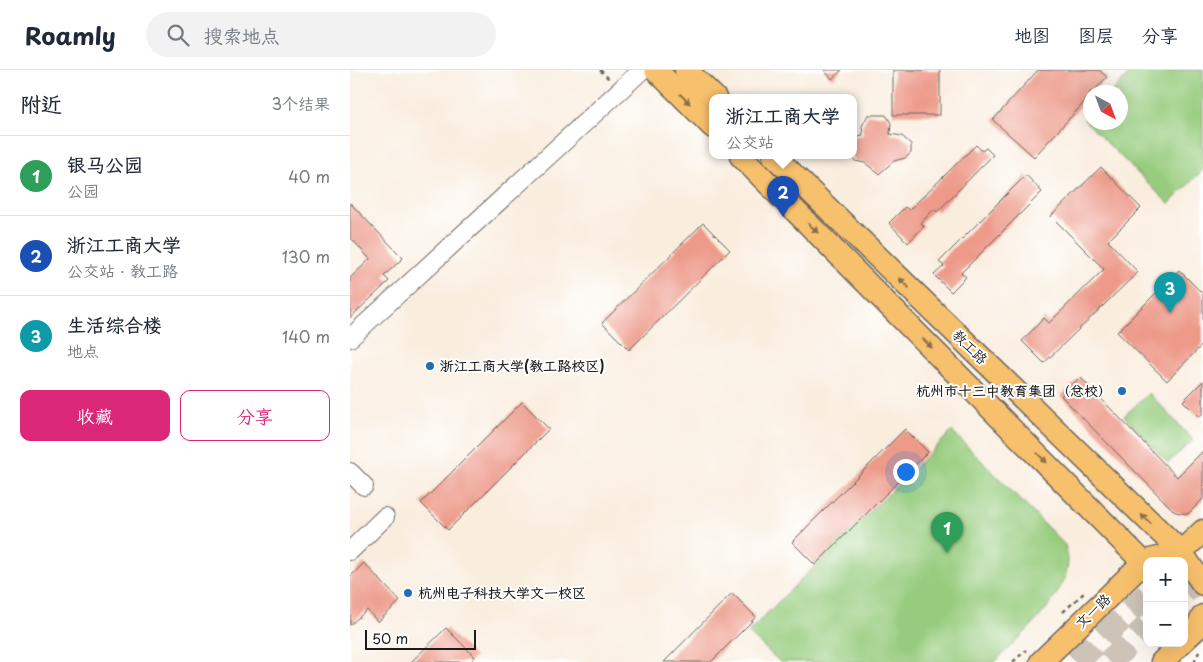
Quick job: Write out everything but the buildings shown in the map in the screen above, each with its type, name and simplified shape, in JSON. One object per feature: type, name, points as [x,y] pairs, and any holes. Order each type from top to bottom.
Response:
[{"type":"main road","points":[[656,70],[709,123]]},
{"type":"main road","points":[[686,70],[711,94]]},
{"type":"main road","name":"教工路","points":[[744,159],[1143,559]]},
{"type":"main road","name":"教工路","points":[[777,159],[1181,552],[1203,584]]},
{"type":"main road","name":"文一路","points":[[1164,557],[1181,552],[1203,531]]},
{"type":"main road","name":"文一路","points":[[1041,662],[1143,565]]},
{"type":"main road","points":[[1162,662],[1192,629]]},
{"type":"street","points":[[350,338],[642,70]]},
{"type":"street","points":[[350,472],[364,486]]},
{"type":"street","points":[[350,551],[384,517]]},
{"type":"green space","points":[[1133,70],[1203,70],[1203,170],[1169,204],[1094,130],[1128,130],[1128,85],[1118,85]]},
{"type":"green space","points":[[1149,393],[1193,440],[1168,463],[1124,416]]},
{"type":"green space","points":[[952,431],[1065,545],[1068,561],[1066,575],[1060,589],[1041,616],[995,662],[780,662],[748,632]]},
{"type":"tunnel","points":[[1188,588],[1203,574]]},
{"type":"tunnel","points":[[1076,662],[1143,599]]},
{"type":"tunnel","points":[[1109,662],[1143,631]]},
{"type":"place","name":"浙江工商大学","points":[[783,217]]},
{"type":"place","name":"生活综合楼","points":[[1170,313]]},
{"type":"place","name":"浙江工商大学(教工路校区)","points":[[430,366]]},
{"type":"place","name":"杭州市十三中教育集团（总校）","points":[[1122,391]]},
{"type":"place","name":"银马公园","points":[[947,553]]},
{"type":"place","name":"杭州电子科技大学文一校区","points":[[408,593]]}]
